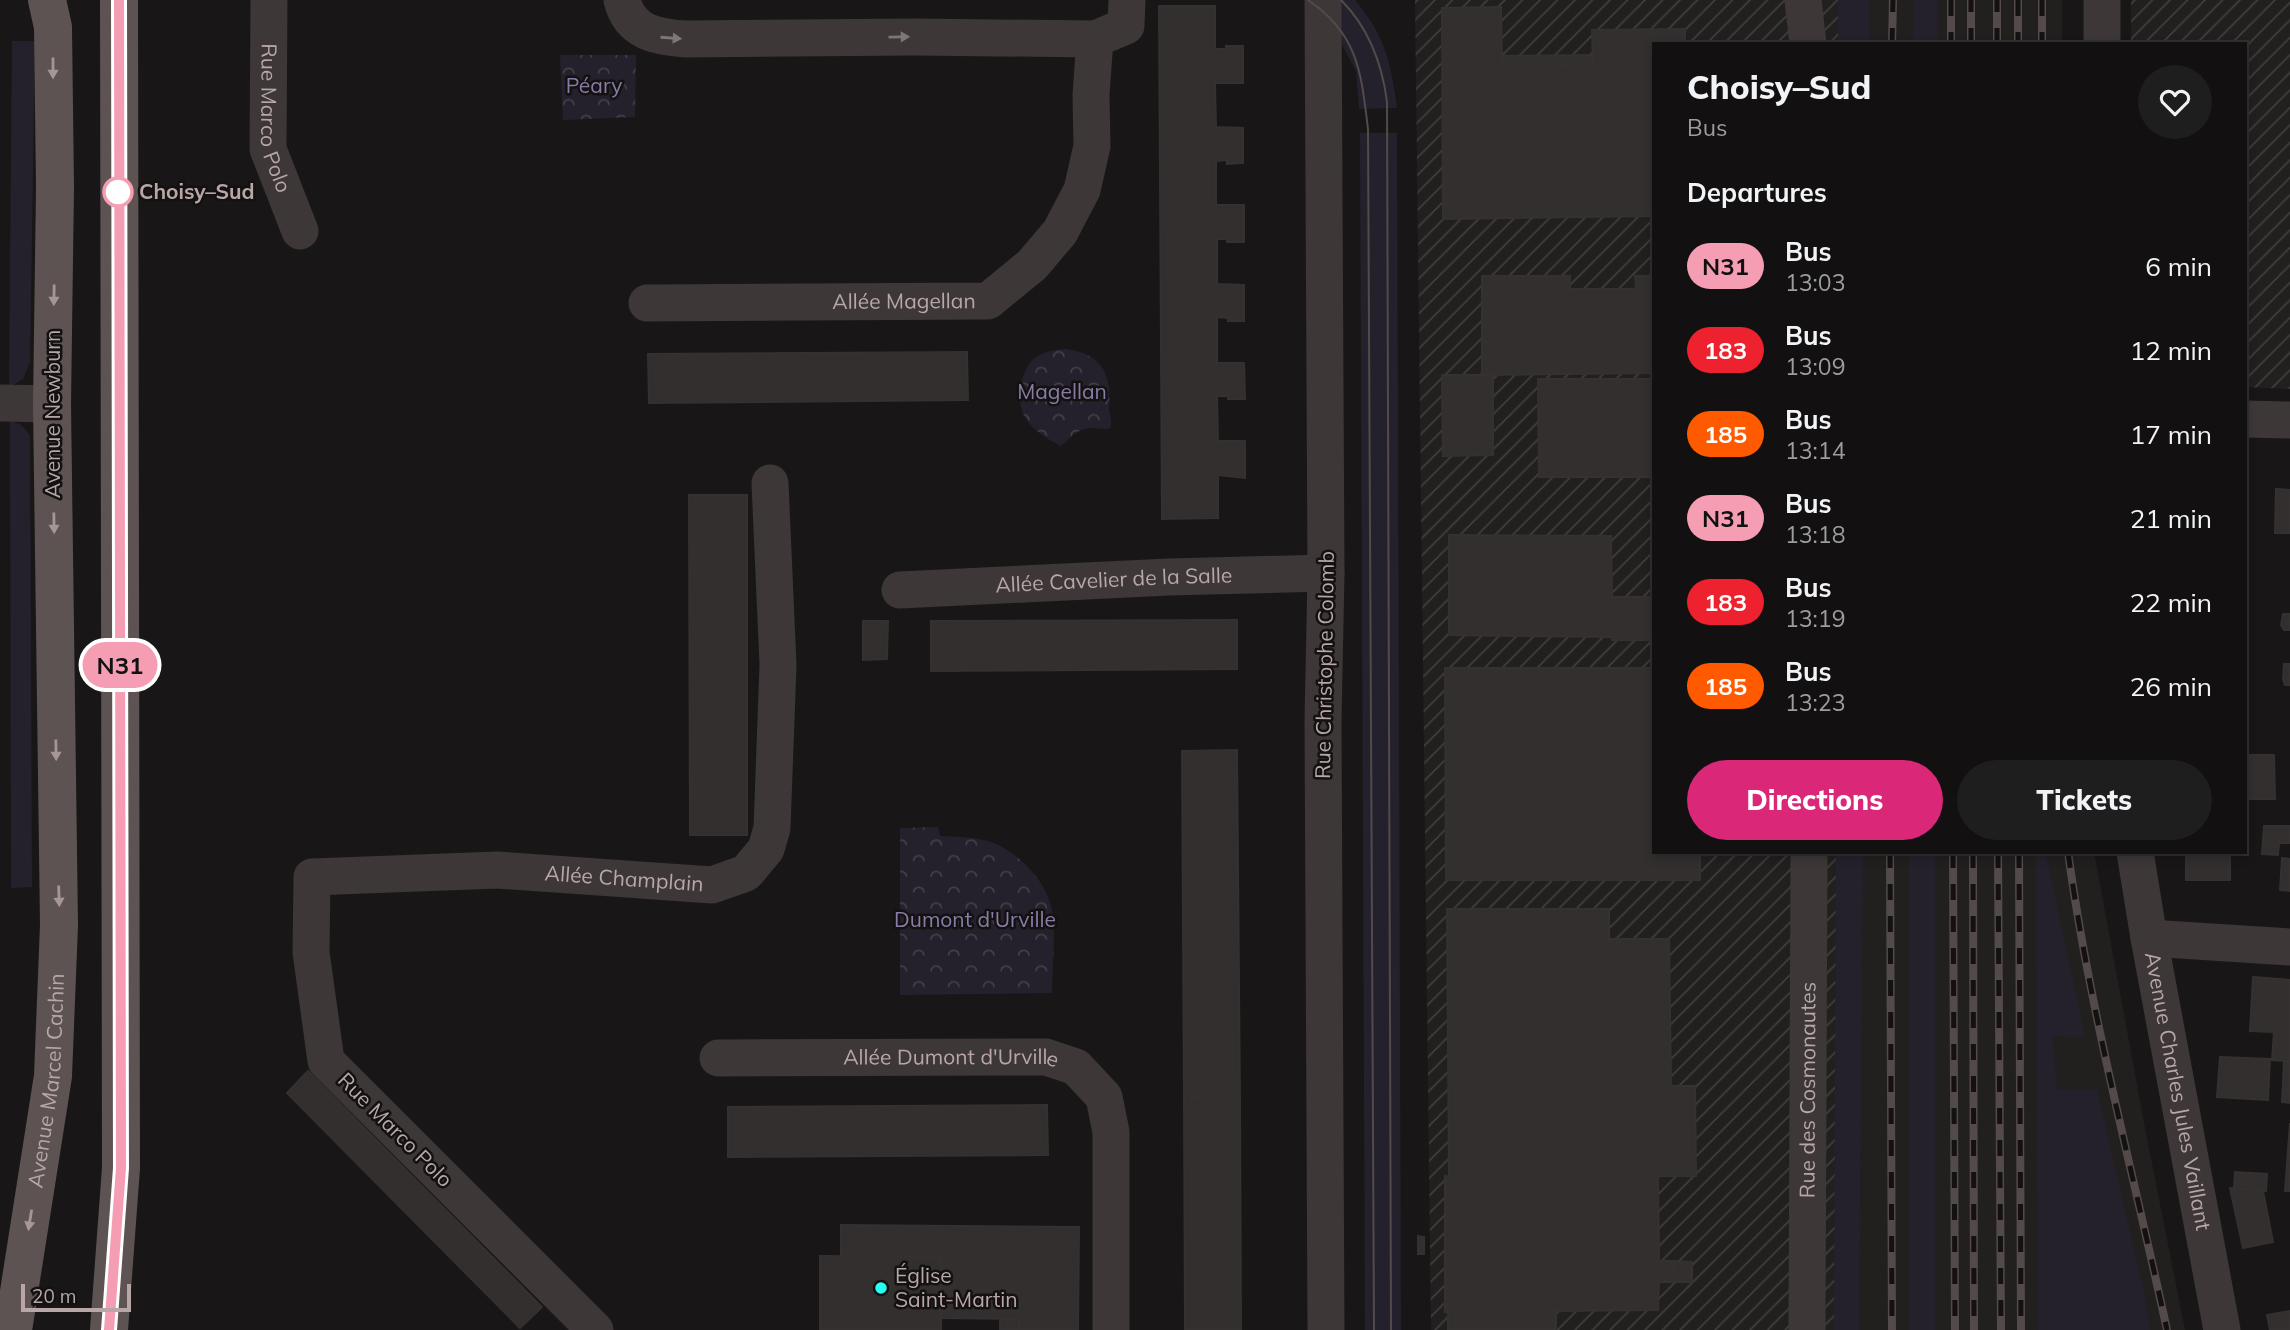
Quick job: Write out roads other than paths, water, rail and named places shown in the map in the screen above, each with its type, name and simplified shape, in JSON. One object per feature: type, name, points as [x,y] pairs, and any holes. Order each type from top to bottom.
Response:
[{"type":"main road","name":"Avenue Newburn","points":[[47,0],[53,27],[55,188],[52,404],[57,828]]},
{"type":"main road","points":[[109,1330],[121,1168],[119,0]]},
{"type":"main road","name":"Avenue Marcel Cachin","points":[[13,1330],[52,1076],[60,925],[57,828]]},
{"type":"street","name":"Rue Marco Polo","points":[[269,0],[268,149],[300,231]]},
{"type":"street","points":[[622,0],[626,14],[642,29],[659,37],[1095,39],[1126,26],[1127,0]]},
{"type":"street","name":"Rue Christophe Colomb","points":[[1323,0],[1326,1330]]},
{"type":"street","points":[[1803,0],[1808,42]]},
{"type":"street","points":[[2102,0],[2102,42]]},
{"type":"street","name":"Allée Magellan","points":[[647,303],[988,301],[1032,265],[1060,232],[1082,190],[1092,146],[1091,95],[1095,39]]},
{"type":"street","points":[[0,403],[52,404]]},
{"type":"street","points":[[2247,419],[2290,420]]},
{"type":"street","name":"Allée Champlain","points":[[312,877],[498,870],[712,885],[746,873],[766,849],[772,828],[778,665],[770,483]]},
{"type":"street","name":"Allée Cavelier de la Salle","points":[[900,590],[1169,577],[1326,573]]},
{"type":"street","name":"Rue des Cosmonautes","points":[[1807,1330],[1809,854]]},
{"type":"street","name":"Avenue Charles Jules Vaillant","points":[[2135,854],[2221,1330]]},
{"type":"street","name":"Rue Marco Polo","points":[[312,877],[311,952],[326,1061],[595,1330]]},
{"type":"street","points":[[2149,938],[2290,947]]},
{"type":"street","name":"Allée Dumont d'Urville","points":[[718,1058],[1046,1057],[1076,1067],[1104,1097],[1111,1132],[1111,1330]]},
{"type":"tram line","points":[[1308,0],[1325,13],[1348,41],[1363,90],[1368,129],[1374,1330]]},
{"type":"tram line","points":[[1341,0],[1359,22],[1373,47],[1387,102],[1391,1330]]},
{"type":"railway","points":[[1892,42],[1893,0]]},
{"type":"railway","points":[[1951,0],[1951,42]]},
{"type":"railway","points":[[1971,0],[1971,42]]},
{"type":"railway","points":[[1997,0],[1997,42]]},
{"type":"railway","points":[[2018,0],[2018,42]]},
{"type":"railway","points":[[2042,0],[2042,42]]},
{"type":"railway","points":[[1890,854],[1892,1330]]},
{"type":"railway","points":[[1953,854],[1955,1330]]},
{"type":"railway","points":[[1973,854],[1974,1330]]},
{"type":"railway","points":[[1998,854],[2001,1330]]},
{"type":"railway","points":[[2019,854],[2021,1330]]},
{"type":"railway","points":[[2068,854],[2100,1033],[2167,1330]]},
{"type":"place","name":"Choisy–Sud","points":[[118,192]]},
{"type":"place","name":"Église Saint-Martin","points":[[881,1288]]},
{"type":"park label","name":"Péary","points":[[594,86]]},
{"type":"park label","name":"Magellan","points":[[1062,392]]},
{"type":"park label","name":"Dumont d'Urville","points":[[975,920]]}]
